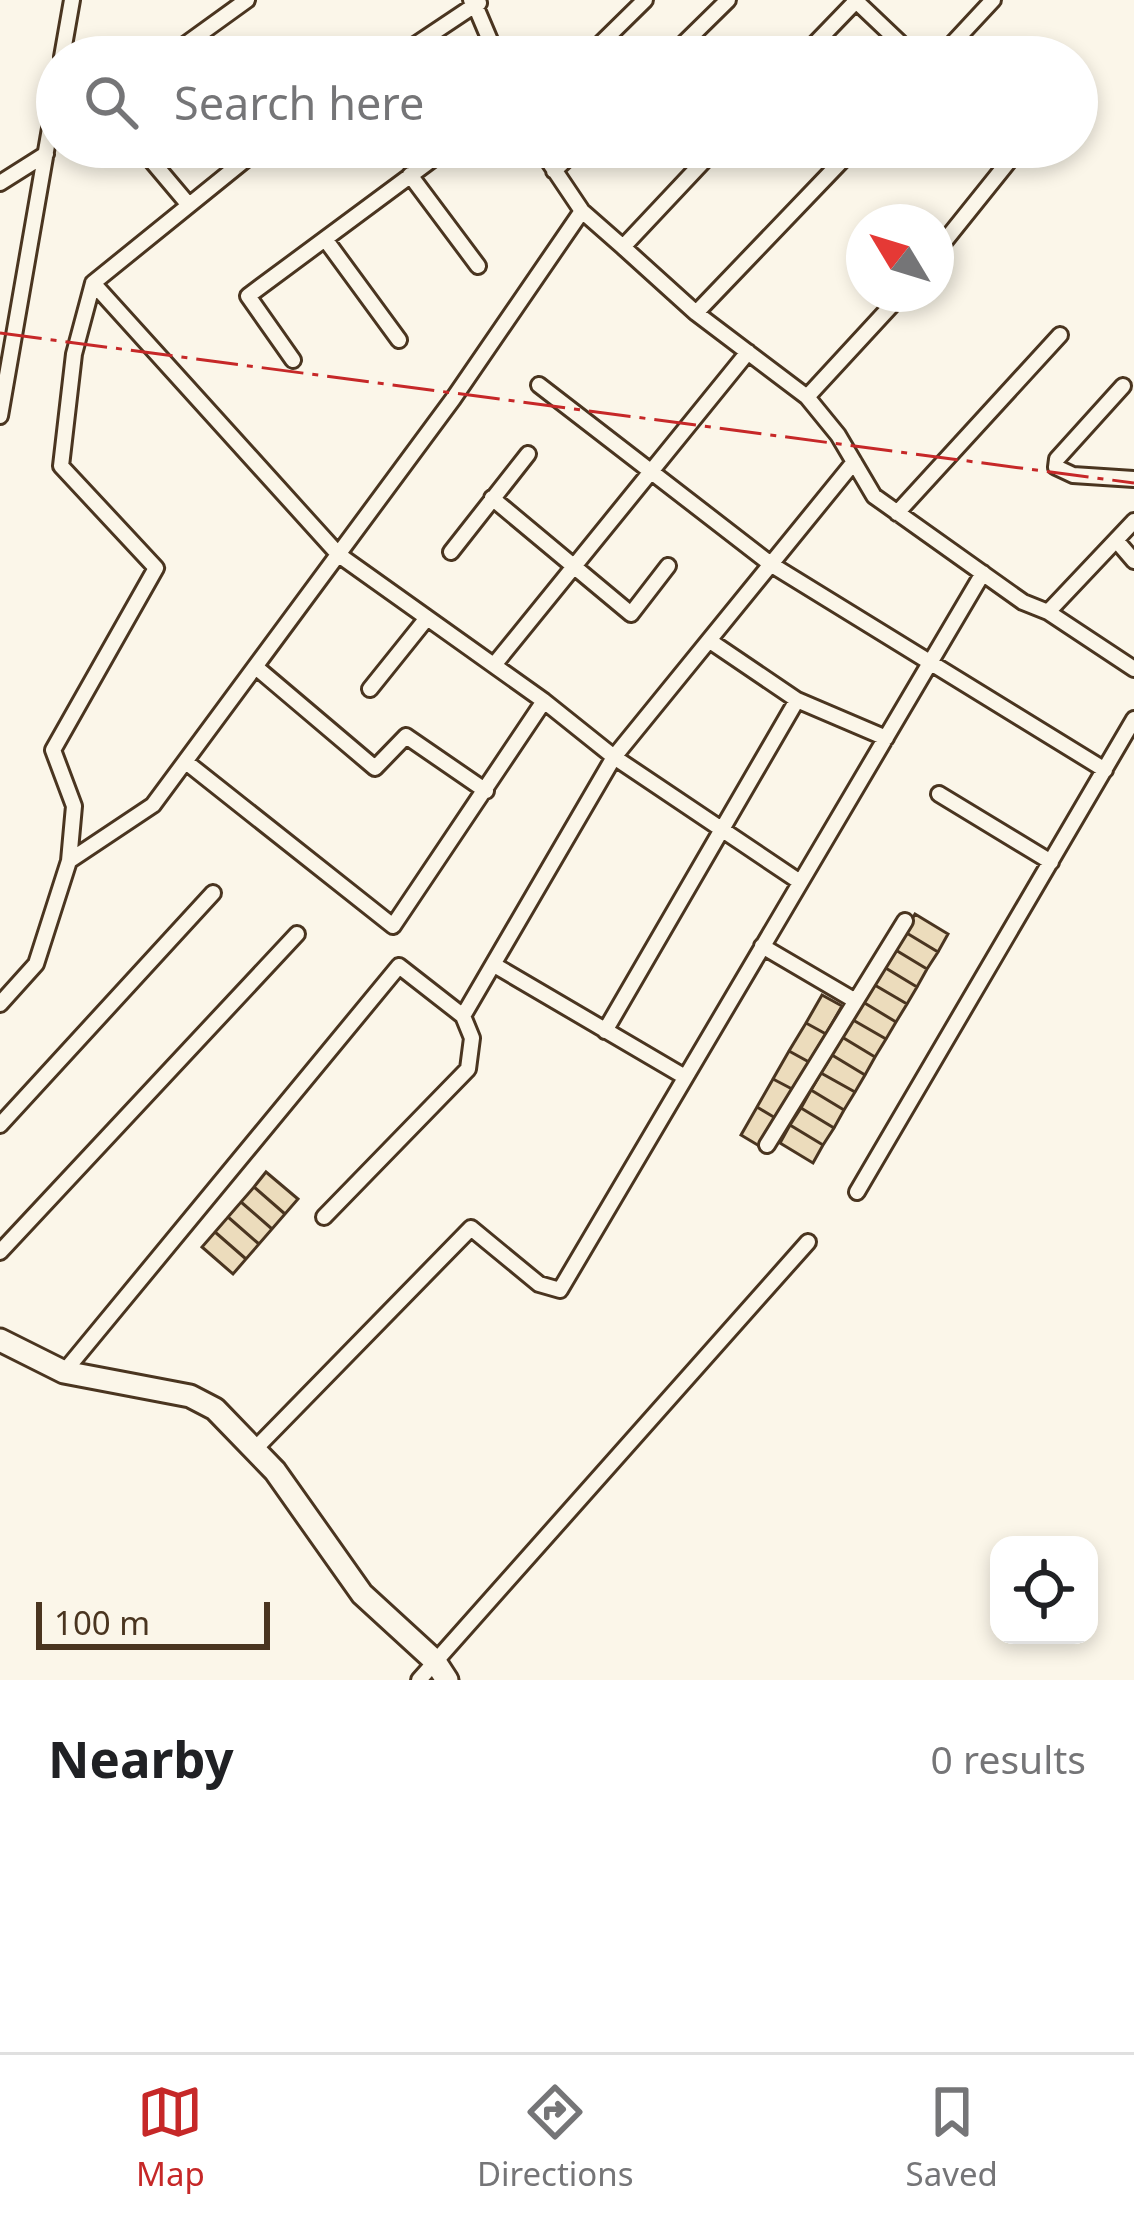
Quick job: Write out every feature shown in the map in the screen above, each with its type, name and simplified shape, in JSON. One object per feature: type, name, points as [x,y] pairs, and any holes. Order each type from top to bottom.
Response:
[{"type":"street","points":[[66,36],[72,0]]},
{"type":"street","points":[[197,36],[247,0]]},
{"type":"street","points":[[608,36],[645,0]]},
{"type":"street","points":[[691,36],[728,0]]},
{"type":"street","points":[[960,36],[993,0]]},
{"type":"street","points":[[822,36],[856,1],[893,36]]},
{"type":"street","points":[[427,36],[476,2],[489,36]]},
{"type":"street","points":[[0,183],[36,160]]},
{"type":"street","points":[[0,416],[43,168]]},
{"type":"street","points":[[158,168],[188,204]]},
{"type":"street","points":[[0,1004],[37,964],[69,861],[74,806],[52,750],[156,568],[61,466],[74,354],[93,283],[234,168]]},
{"type":"street","points":[[292,360],[248,296],[420,168]]},
{"type":"street","points":[[552,168],[582,211],[696,313],[807,397],[874,496],[983,573],[1134,669]]},
{"type":"street","points":[[554,171],[557,168]]},
{"type":"street","points":[[623,247],[697,168]]},
{"type":"street","points":[[696,313],[834,168]]},
{"type":"street","points":[[954,230],[1003,168]]},
{"type":"street","points":[[410,175],[478,266]]},
{"type":"street","points":[[69,861],[153,806],[339,555],[582,211]]},
{"type":"street","points":[[325,238],[399,340]]},
{"type":"street","points":[[93,283],[339,555],[544,701],[614,757],[800,882]]},
{"type":"street","points":[[807,397],[885,312]]},
{"type":"street","points":[[0,332],[16,321]]},
{"type":"street","points":[[897,513],[1060,335]]},
{"type":"street","points":[[494,665],[748,352]]},
{"type":"street","points":[[539,385],[772,566],[1105,770]]},
{"type":"street","points":[[1124,386],[1057,459],[1056,467],[1073,475],[1134,479]]},
{"type":"street","points":[[451,552],[528,454]]},
{"type":"street","points":[[463,1016],[614,757],[854,462]]},
{"type":"street","points":[[492,498],[631,614],[668,566]]},
{"type":"street","points":[[1048,612],[1134,521]]},
{"type":"street","points":[[1116,540],[1134,561]]},
{"type":"street","points":[[254,1450],[471,1228],[539,1284],[560,1290],[983,573]]},
{"type":"street","points":[[370,689],[427,618]]},
{"type":"street","points":[[710,641],[797,700],[886,738]]},
{"type":"street","points":[[257,668],[375,768],[406,736],[486,791]]},
{"type":"street","points":[[605,1031],[797,700]]},
{"type":"street","points":[[186,762],[393,926],[544,701]]},
{"type":"street","points":[[857,1192],[1134,719]]},
{"type":"street","points":[[939,794],[1051,862]]},
{"type":"street","points":[[0,1125],[213,893]]},
{"type":"street","points":[[767,1145],[905,921]]},
{"type":"street","points":[[0,1252],[297,934]]},
{"type":"street","points":[[762,946],[854,1000]]},
{"type":"street","points":[[64,1372],[399,966],[463,1016],[472,1038],[468,1069],[324,1217]]},
{"type":"street","points":[[496,966],[685,1077]]},
{"type":"street","points":[[418,1680],[440,1670],[808,1242]]},
{"type":"street","points":[[2,1346],[64,1372],[190,1396],[215,1409],[275,1471],[362,1594],[440,1670]]},
{"type":"building","points":[[915,914],[948,934],[938,952],[905,932]]},
{"type":"building","points":[[905,932],[938,952],[927,969],[894,949]]},
{"type":"building","points":[[894,949],[927,969],[917,987],[884,967]]},
{"type":"building","points":[[884,967],[917,987],[907,1004],[873,984]]},
{"type":"building","points":[[873,984],[907,1004],[896,1022],[863,1002]]},
{"type":"building","points":[[822,995],[842,1006],[826,1034],[806,1023]]},
{"type":"building","points":[[863,1002],[896,1022],[886,1039],[853,1020]]},
{"type":"building","points":[[853,1020],[886,1039],[875,1057],[842,1037]]},
{"type":"building","points":[[806,1023],[826,1034],[809,1062],[789,1051]]},
{"type":"building","points":[[842,1037],[875,1057],[865,1075],[832,1055]]},
{"type":"building","points":[[789,1051],[809,1062],[794,1090],[773,1079]]},
{"type":"building","points":[[832,1055],[865,1075],[855,1092],[821,1073]]},
{"type":"building","points":[[821,1073],[855,1092],[844,1110],[811,1090]]},
{"type":"building","points":[[773,1079],[794,1090],[777,1119],[757,1107]]},
{"type":"building","points":[[811,1090],[844,1110],[834,1128],[801,1108]]},
{"type":"building","points":[[757,1107],[777,1119],[761,1147],[741,1135]]},
{"type":"building","points":[[801,1108],[834,1128],[823,1145],[790,1125]]},
{"type":"building","points":[[790,1125],[823,1145],[813,1163],[780,1143]]},
{"type":"building","points":[[266,1172],[298,1199],[285,1214],[254,1187]]},
{"type":"building","points":[[254,1187],[285,1214],[272,1229],[241,1202]]},
{"type":"building","points":[[241,1202],[272,1229],[259,1244],[228,1217]]},
{"type":"building","points":[[228,1217],[259,1244],[246,1259],[215,1232]]},
{"type":"building","points":[[215,1232],[246,1259],[233,1274],[202,1247]]},
{"type":"power","points":[[0,333],[1134,483]]}]
